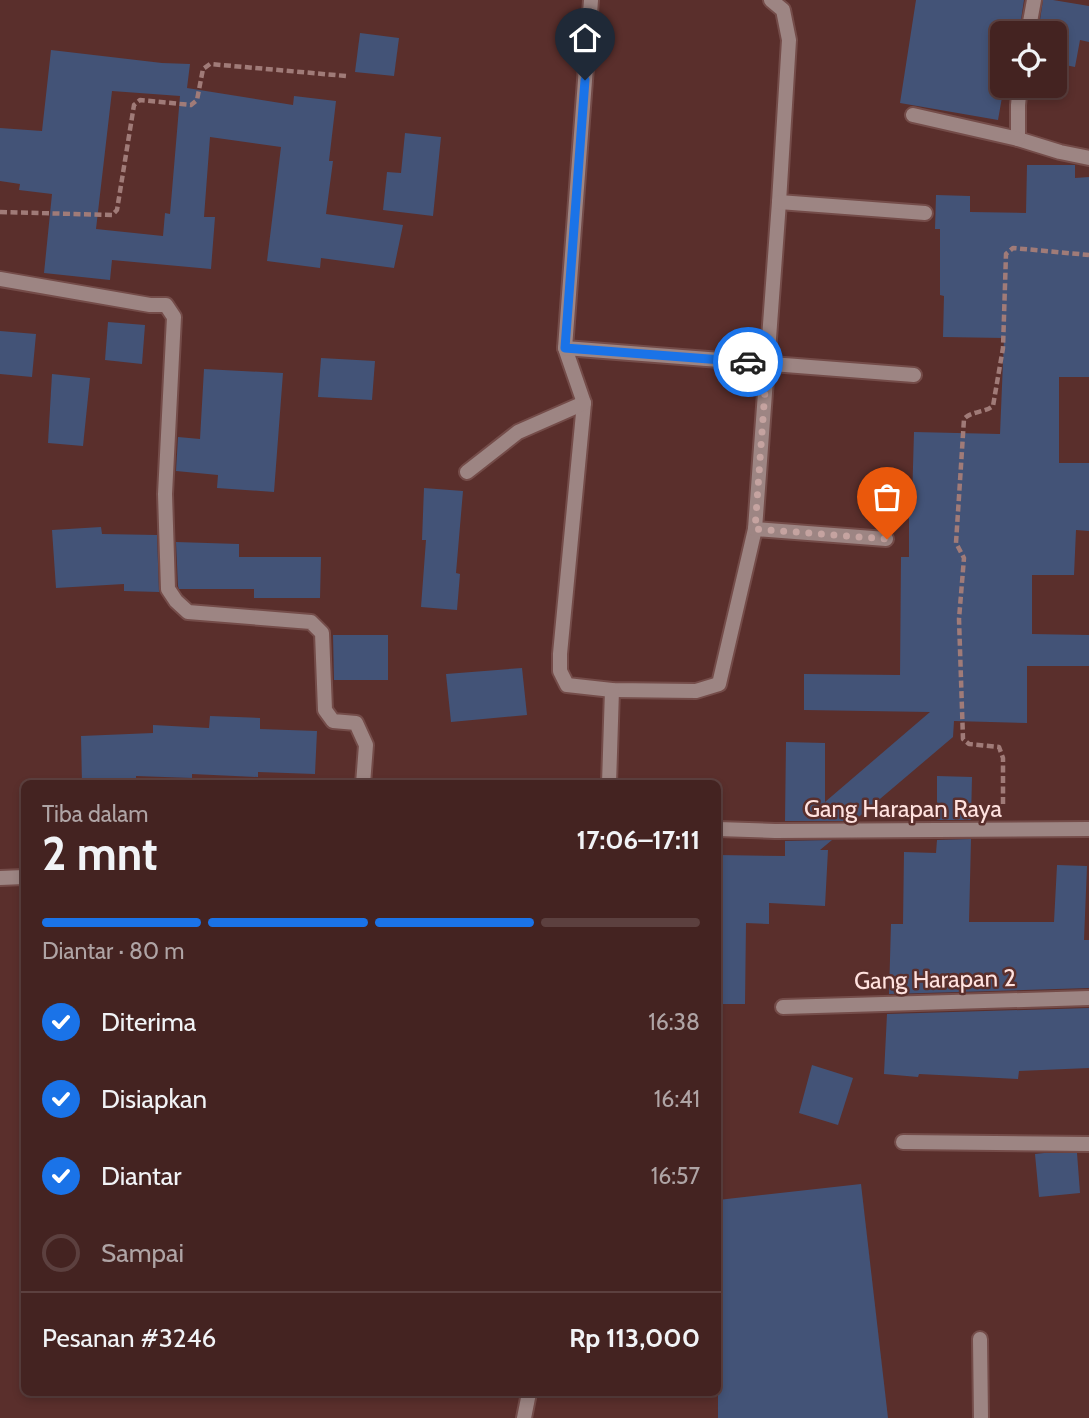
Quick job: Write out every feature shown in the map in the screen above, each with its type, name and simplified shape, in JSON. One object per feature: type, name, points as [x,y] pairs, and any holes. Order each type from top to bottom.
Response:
[{"type":"street","points":[[591,0],[565,348],[584,403],[560,671],[568,685],[612,690],[696,691],[719,684],[755,529],[789,40],[783,10],[771,0]]},
{"type":"street","points":[[1030,21],[1034,0]]},
{"type":"street","points":[[1018,139],[1019,98]]},
{"type":"street","points":[[913,115],[1089,158]]},
{"type":"street","points":[[779,202],[925,213]]},
{"type":"street","points":[[0,279],[149,305],[166,305],[174,317],[165,494],[169,589],[176,601],[188,612],[311,622],[322,633],[326,710],[333,721],[356,723],[366,745],[363,780]]},
{"type":"street","points":[[565,348],[914,374]]},
{"type":"street","points":[[467,472],[518,432],[584,403]]},
{"type":"street","points":[[755,529],[887,539]]},
{"type":"street","points":[[609,780],[612,690]]},
{"type":"street","name":"Gang Harapan Raya","points":[[721,829],[1089,829]]},
{"type":"street","points":[[0,878],[21,877]]},
{"type":"street","name":"Gang Harapan 2","points":[[783,1007],[1089,998]]},
{"type":"street","points":[[903,1142],[1089,1144]]},
{"type":"street","points":[[981,1339],[981,1418]]},
{"type":"street","points":[[524,1418],[528,1396]]},
{"type":"path","points":[[0,212],[112,215],[117,210],[134,105],[140,100],[191,105],[197,100],[203,69],[210,64],[346,76]]},
{"type":"path","points":[[1003,830],[1003,758],[999,747],[969,744],[963,739],[959,619],[964,558],[956,543],[964,419],[967,415],[988,410],[993,406],[1003,348],[1006,254],[1013,248],[1089,255]]},
{"type":"building","points":[[916,0],[1024,0],[1021,21],[990,21],[990,98],[1002,98],[998,120],[900,103]]},
{"type":"building","points":[[1043,0],[1089,6],[1089,42],[1080,40],[1075,67],[1067,65],[1067,21],[1040,21]]},
{"type":"building","points":[[360,33],[399,38],[394,76],[355,72]]},
{"type":"building","points":[[51,50],[190,64],[187,88],[293,105],[294,96],[336,101],[329,161],[333,161],[326,214],[403,225],[394,268],[321,258],[320,268],[267,261],[281,147],[210,137],[204,217],[215,217],[211,269],[112,260],[110,280],[44,273],[52,194],[19,190],[20,184],[0,181],[0,128],[42,131]],"holes":[[[112,91],[180,96],[170,214],[165,213],[163,236],[96,229]]]},
{"type":"building","points":[[405,133],[441,137],[433,216],[383,210],[387,172],[401,173]]},
{"type":"building","points":[[1027,165],[1075,165],[1075,178],[1089,177],[1089,377],[1059,377],[1059,463],[1089,463],[1089,531],[1076,530],[1074,575],[1032,575],[1032,634],[1089,635],[1089,666],[1027,666],[1027,723],[954,721],[953,737],[854,821],[785,821],[786,742],[825,743],[825,802],[930,712],[804,710],[804,674],[900,675],[901,557],[909,557],[909,501],[912,501],[914,432],[1000,434],[1004,338],[943,337],[944,296],[940,295],[940,229],[935,229],[936,195],[970,196],[970,212],[1026,213]]},
{"type":"building","points":[[108,322],[145,325],[142,364],[105,360]]},
{"type":"building","points":[[0,331],[36,334],[32,377],[0,374]]},
{"type":"building","points":[[321,358],[375,361],[372,400],[318,397]]},
{"type":"building","points":[[204,369],[283,373],[274,492],[217,488],[218,475],[176,471],[178,437],[200,439]]},
{"type":"building","points":[[52,374],[90,378],[83,446],[48,443]]},
{"type":"building","points":[[424,488],[463,491],[456,573],[460,574],[457,610],[421,607],[426,540],[422,540]]},
{"type":"building","points":[[101,527],[102,534],[157,535],[159,592],[124,591],[124,584],[56,588],[52,530]]},
{"type":"building","points":[[176,542],[239,544],[239,557],[321,557],[320,598],[254,598],[254,589],[179,589]]},
{"type":"building","points":[[333,635],[388,635],[388,680],[334,680]]},
{"type":"building","points":[[522,668],[527,715],[451,722],[446,674]]},
{"type":"building","points":[[210,716],[260,718],[260,729],[317,731],[315,774],[258,772],[258,777],[192,774],[192,778],[136,776],[136,780],[82,780],[81,736],[153,733],[153,725],[209,728]]},
{"type":"building","points":[[937,776],[972,777],[971,820],[937,820]]},
{"type":"building","points":[[971,839],[969,922],[1054,922],[1057,865],[1087,866],[1084,940],[1089,940],[1089,988],[889,994],[891,924],[903,924],[904,852],[936,853],[937,840]]},
{"type":"building","points":[[832,840],[820,850],[828,850],[825,906],[769,903],[769,924],[746,923],[745,1004],[721,1004],[721,855],[785,856],[785,841]]},
{"type":"building","points":[[1089,1008],[1089,1068],[1019,1071],[1018,1079],[884,1074],[887,1014]]},
{"type":"building","points":[[812,1065],[853,1078],[838,1125],[799,1113]]},
{"type":"building","points":[[1077,1153],[1080,1193],[1039,1197],[1035,1154]]},
{"type":"building","points":[[861,1184],[888,1418],[718,1418],[718,1396],[721,1396],[721,1200]]},
{"type":"way so far","points":[[748,362],[767,363],[755,529],[887,539]]},
{"type":"route","points":[[585,80],[565,348],[748,362]]}]
